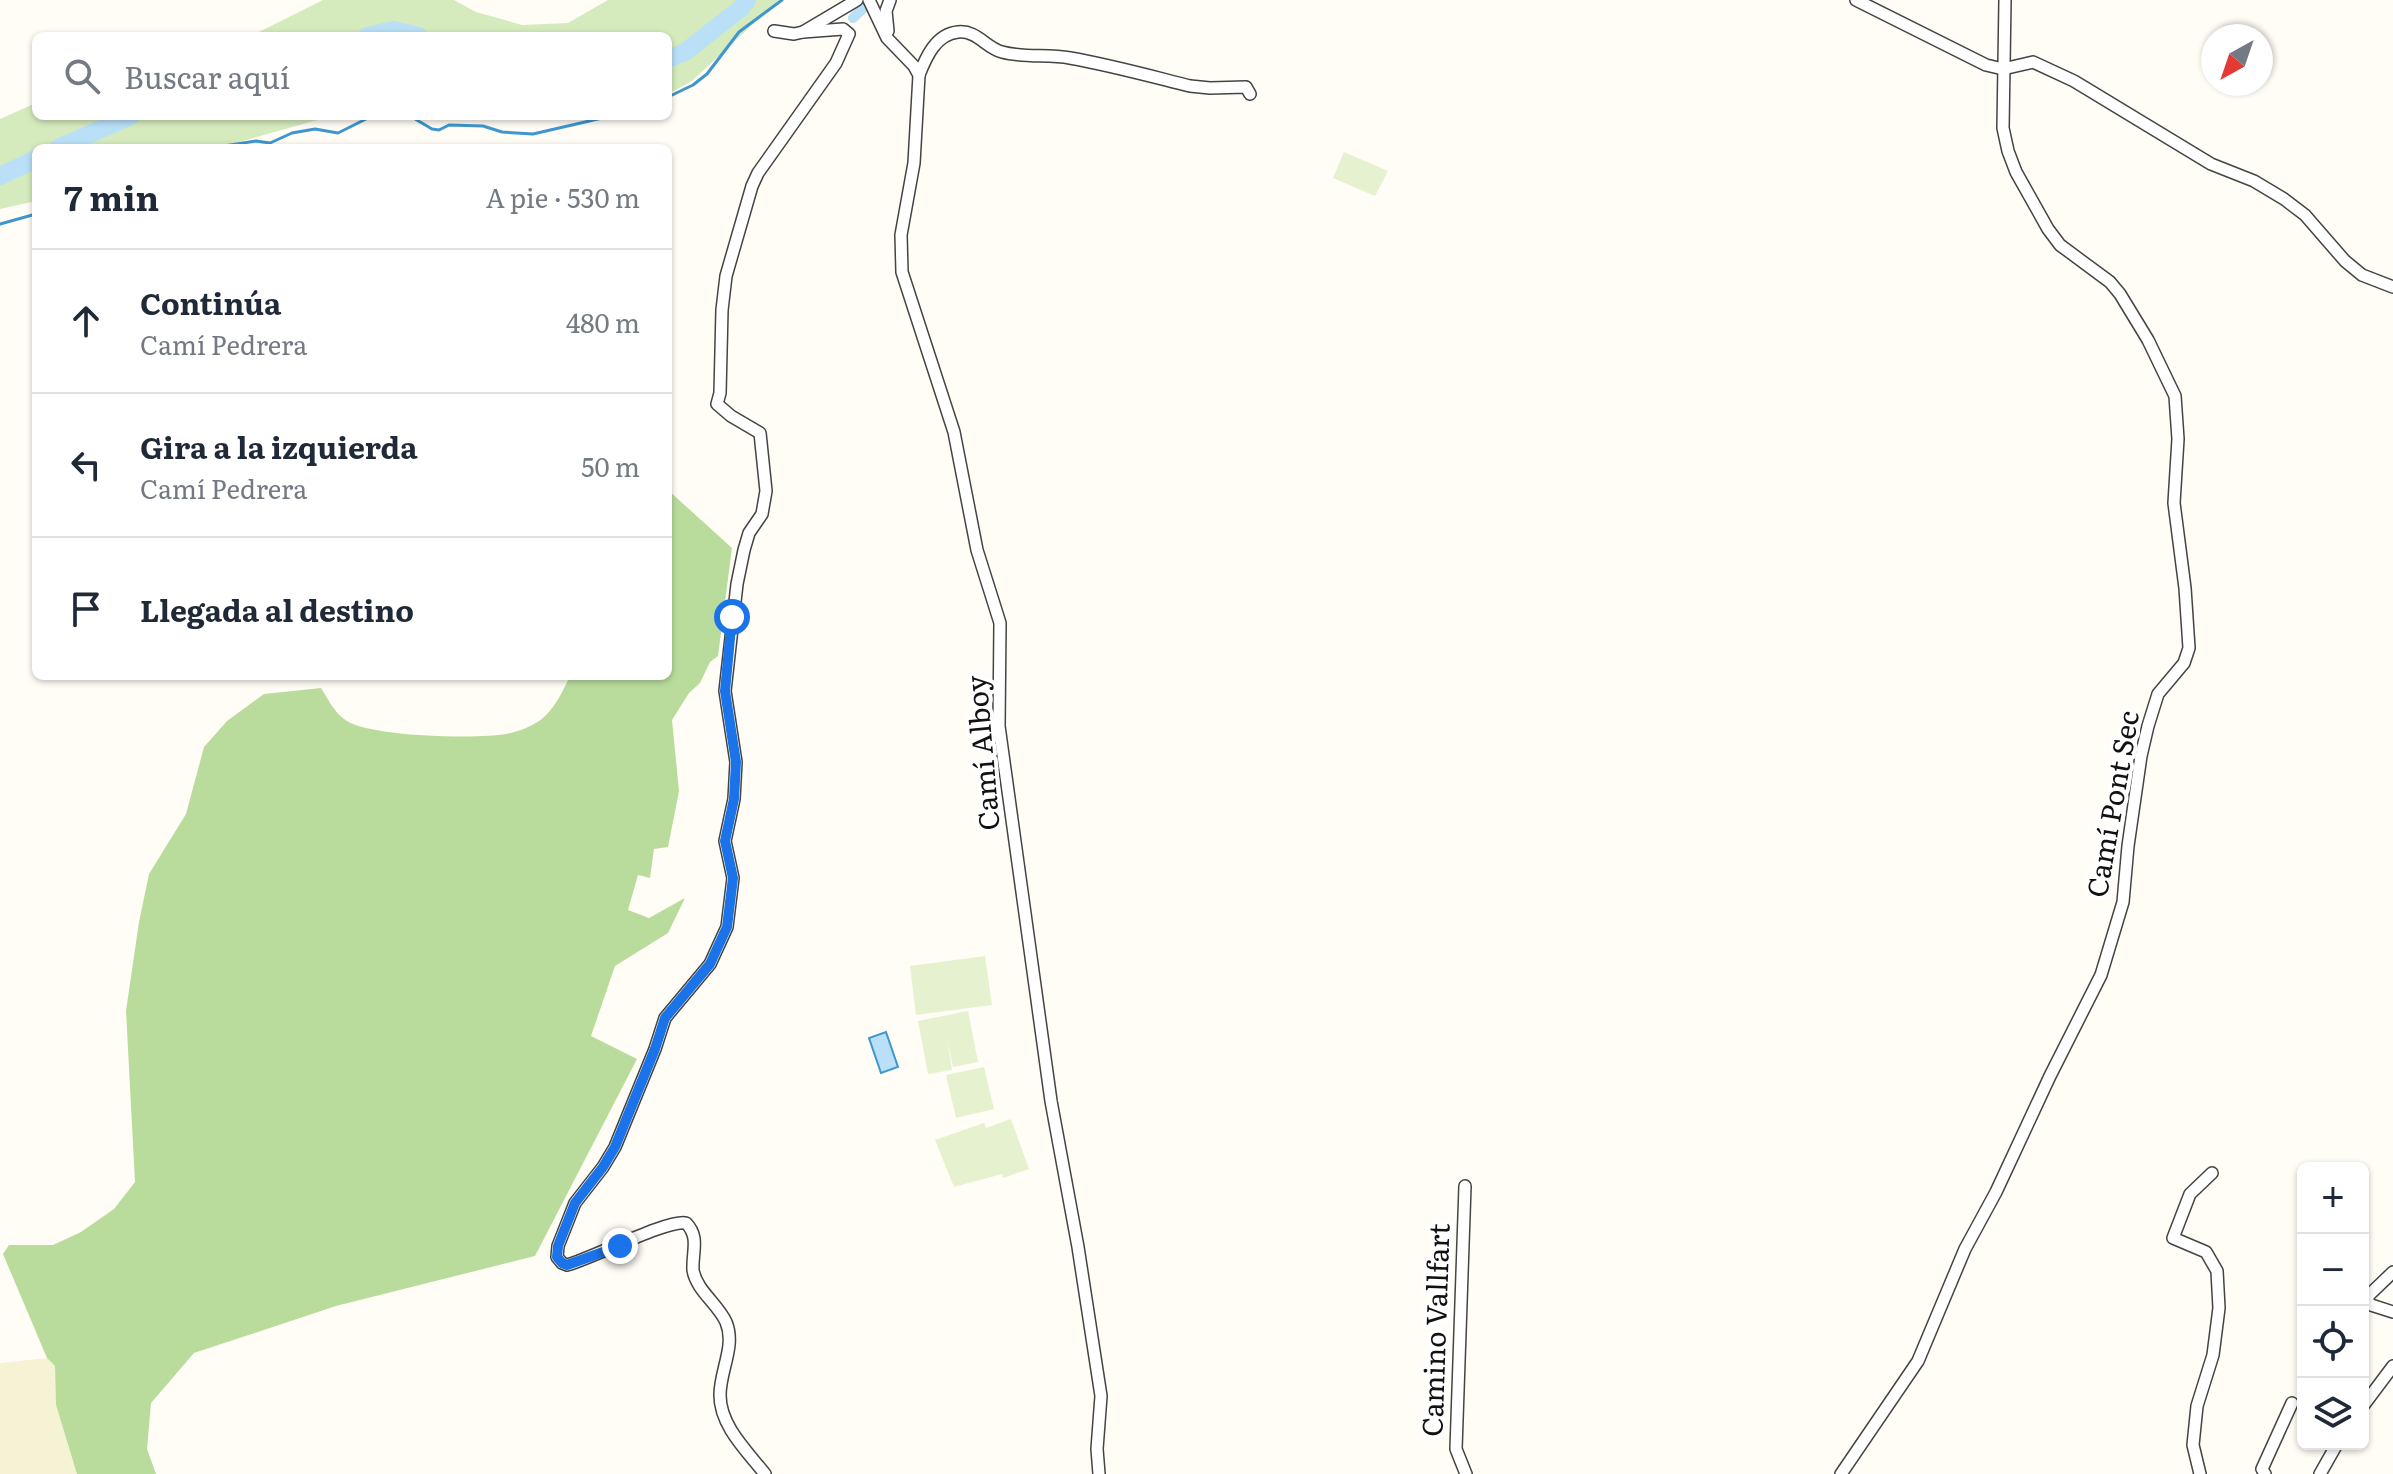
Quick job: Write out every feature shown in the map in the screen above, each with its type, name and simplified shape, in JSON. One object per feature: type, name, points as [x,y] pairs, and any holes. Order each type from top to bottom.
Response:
[{"type":"street","points":[[803,32],[857,0]]},
{"type":"street","points":[[869,0],[883,31],[919,75]]},
{"type":"street","points":[[890,0],[887,29],[894,47]]},
{"type":"street","points":[[1856,0],[1986,65],[2003,69],[2033,62],[2074,81],[2211,164],[2254,181],[2305,215],[2345,261],[2362,275],[2393,287]]},
{"type":"street","name":"Camí Pont Sec","points":[[1841,1474],[1918,1361],[1965,1249],[1996,1192],[2101,975],[2123,902],[2128,846],[2148,726],[2158,694],[2184,663],[2189,648],[2174,503],[2178,439],[2175,396],[2148,340],[2120,294],[2110,282],[2060,245],[2016,172],[2003,128],[2005,0]]},
{"type":"street","points":[[765,1474],[730,1429],[723,1415],[720,1397],[729,1348],[728,1331],[725,1321],[693,1271],[695,1248],[692,1228],[686,1223],[670,1223],[620,1246],[567,1265],[557,1257],[558,1246],[575,1203],[615,1147],[665,1018],[710,964],[727,927],[733,878],[725,841],[734,799],[736,762],[725,691],[727,668],[744,550],[749,533],[762,514],[766,491],[760,433],[717,404],[726,276],[758,173],[836,63],[849,34],[843,29],[794,34],[774,31]]},
{"type":"street","points":[[919,75],[933,46],[948,35],[961,32],[975,35],[990,47],[1005,53],[1067,58],[1190,86],[1221,89],[1246,87],[1250,94]]},
{"type":"street","name":"Camí Alboy","points":[[919,75],[914,163],[901,235],[902,272],[954,432],[977,550],[1000,623],[999,726],[1051,1101],[1101,1396],[1097,1449],[1099,1474]]},
{"type":"street","points":[[2200,1474],[2193,1445],[2197,1406],[2213,1355],[2219,1308],[2217,1271],[2206,1252],[2173,1238],[2190,1194],[2212,1173]]},
{"type":"street","name":"Camino Vallfart","points":[[1465,1186],[1456,1449],[1466,1474]]},
{"type":"street","points":[[2393,1272],[2368,1296],[2368,1304],[2393,1312]]},
{"type":"street","points":[[2369,1398],[2393,1366]]},
{"type":"street","points":[[2265,1474],[2262,1469],[2292,1403]]},
{"type":"street","points":[[2320,1474],[2334,1450]]},
{"type":"shaded area","points":[[47,1358],[55,1366],[56,1406],[79,1474],[0,1474],[0,1363]]},
{"type":"green space","points":[[323,0],[454,0],[476,12],[522,25],[568,23],[608,0],[779,0],[692,81],[672,92],[672,32],[259,32]]},
{"type":"green space","points":[[32,105],[32,120],[318,120],[232,144],[32,144],[32,202],[0,209],[0,119]]},
{"type":"green space","points":[[1344,152],[1388,171],[1375,196],[1333,178]]},
{"type":"green space","points":[[672,494],[732,548],[718,656],[710,662],[700,683],[689,693],[672,720],[679,791],[668,847],[654,849],[650,878],[638,875],[628,910],[649,918],[685,898],[668,933],[615,966],[591,1036],[637,1059],[535,1256],[336,1306],[194,1353],[151,1403],[147,1449],[156,1474],[77,1474],[56,1405],[55,1366],[47,1358],[3,1254],[9,1245],[53,1245],[81,1232],[114,1209],[135,1182],[126,1011],[139,922],[149,874],[186,814],[204,747],[227,721],[264,694],[321,688],[339,714],[360,726],[402,734],[477,736],[511,733],[536,723],[553,707],[568,680],[672,680]]},
{"type":"green space","points":[[985,956],[992,1005],[916,1015],[910,966]]},
{"type":"green space","points":[[968,1011],[978,1062],[953,1067],[947,1039],[952,1070],[928,1074],[918,1021]]},
{"type":"green space","points":[[984,1067],[994,1109],[956,1118],[946,1075]]},
{"type":"green space","points":[[1011,1119],[1029,1169],[1003,1178],[1002,1174],[954,1187],[935,1140],[984,1123],[986,1128]]},
{"type":"water","points":[[886,1032],[898,1067],[881,1073],[869,1038]]},
{"type":"waterway","points":[[672,57],[685,52],[747,0]]},
{"type":"waterway","points":[[672,95],[707,74],[739,32],[782,0]]},
{"type":"waterway","points":[[853,18],[872,0]]},
{"type":"waterway","points":[[384,32],[402,32]]},
{"type":"waterway","points":[[67,144],[122,120]]},
{"type":"waterway","points":[[237,144],[256,141],[270,143],[292,133],[315,129],[338,133],[364,120]]},
{"type":"waterway","points":[[417,120],[439,130],[449,125],[483,126],[502,132],[533,134],[594,120]]},
{"type":"waterway","points":[[0,176],[32,161]]},
{"type":"waterway","points":[[0,224],[32,215]]},
{"type":"route","points":[[620,1246],[567,1265],[557,1257],[558,1246],[575,1203],[615,1147],[665,1018],[710,964],[727,927],[733,878],[725,841],[734,799],[736,762],[725,691],[732,617]]}]
